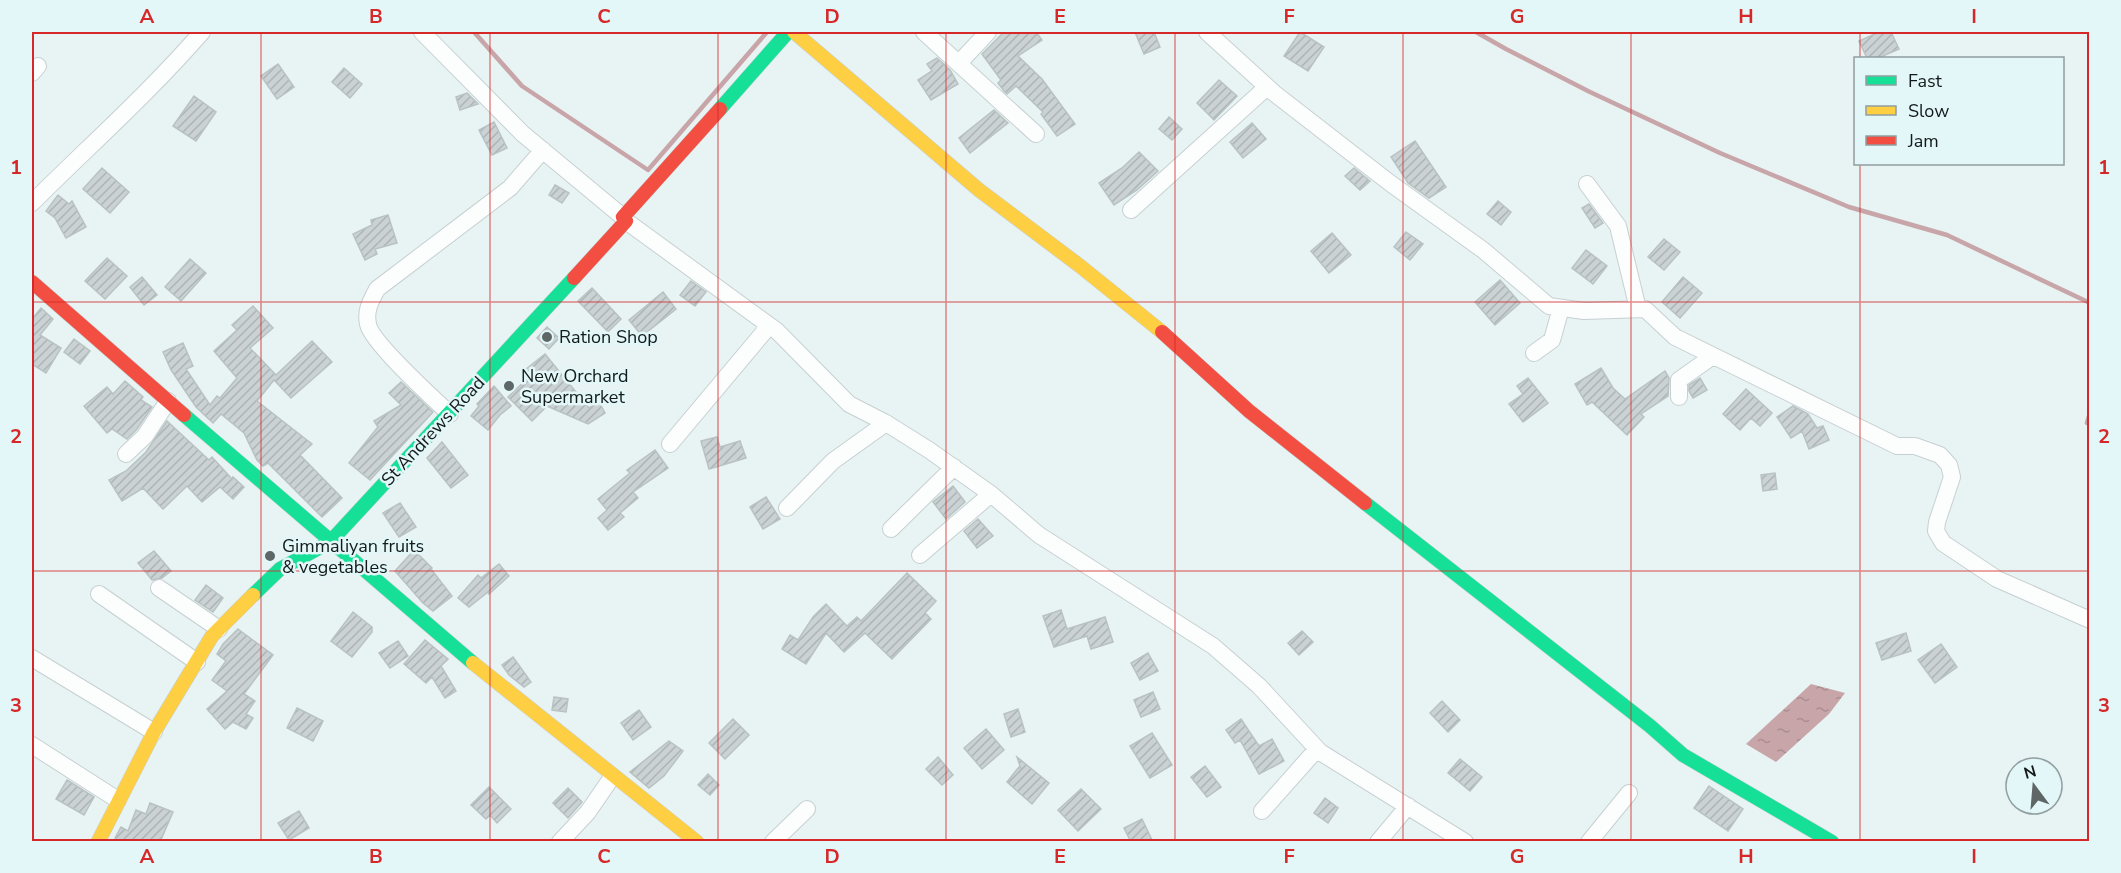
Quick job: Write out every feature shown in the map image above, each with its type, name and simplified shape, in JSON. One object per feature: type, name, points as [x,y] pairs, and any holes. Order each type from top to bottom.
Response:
[{"type":"main road","name":"St Andrews Road","points":[[98,842],[154,732],[212,636],[280,569],[330,542],[450,414],[788,32]]},
{"type":"main road","points":[[794,32],[979,190],[1080,266],[1175,343],[1249,411],[1450,572],[1650,726],[1683,755],[1832,842]]},
{"type":"main road","points":[[32,282],[330,542],[612,777],[697,842]]},
{"type":"street","points":[[32,203],[116,123],[202,32]]},
{"type":"street","points":[[422,32],[523,134],[624,219],[770,326],[849,404],[886,423],[954,468],[991,494],[1039,535],[1213,646],[1259,686],[1320,752],[1465,842]]},
{"type":"street","points":[[924,32],[1036,134]]},
{"type":"street","points":[[959,63],[988,32]]},
{"type":"street","points":[[1207,32],[1267,87],[1390,183],[1483,249],[1549,306],[1584,311],[1646,309],[1675,337],[1713,356],[1897,446],[1915,446],[1940,455],[1948,465],[1952,477],[1937,522],[1936,531],[1943,543],[1997,579],[2090,620]]},
{"type":"street","points":[[1131,210],[1267,87]]},
{"type":"street","points":[[450,414],[381,345],[368,326],[368,306],[377,289],[510,188],[543,150]]},
{"type":"street","points":[[1587,184],[1618,226],[1638,309]]},
{"type":"street","points":[[1534,354],[1552,340],[1561,308]]},
{"type":"street","points":[[670,444],[770,326]]},
{"type":"street","points":[[1679,397],[1679,380],[1713,356]]},
{"type":"street","points":[[126,454],[145,436],[168,401]]},
{"type":"street","points":[[787,508],[832,461],[886,423]]},
{"type":"street","points":[[891,529],[954,468]]},
{"type":"street","points":[[920,555],[991,494]]},
{"type":"street","points":[[159,588],[219,629]]},
{"type":"street","points":[[99,594],[197,662]]},
{"type":"street","points":[[32,658],[154,732]]},
{"type":"street","points":[[32,745],[118,800]]},
{"type":"street","points":[[1262,811],[1317,749]]},
{"type":"street","points":[[560,842],[588,812],[612,777]]},
{"type":"street","points":[[1589,842],[1629,793]]},
{"type":"street","points":[[1378,842],[1408,806]]},
{"type":"street","points":[[773,842],[807,809]]},
{"type":"water","points":[[1811,684],[1845,693],[1829,714],[1776,762],[1746,744]]},
{"type":"building","points":[[1004,32],[1036,32],[1042,40],[1018,56],[1042,79],[1075,124],[1057,136],[1041,114],[1043,112],[1016,86],[1007,94],[1004,91],[998,83],[1001,80],[982,54]]},
{"type":"building","points":[[1135,32],[1154,32],[1160,47],[1144,54]]},
{"type":"building","points":[[1300,32],[1324,47],[1308,71],[1284,56]]},
{"type":"building","points":[[1879,32],[1891,32],[1899,49],[1880,57],[1867,57],[1859,41]]},
{"type":"building","points":[[937,58],[950,70],[958,84],[931,100],[918,80],[932,71],[927,64]]},
{"type":"building","points":[[278,64],[294,87],[277,99],[261,76]]},
{"type":"building","points":[[344,68],[362,84],[350,98],[332,82]]},
{"type":"building","points":[[1219,80],[1237,96],[1214,120],[1197,103]]},
{"type":"building","points":[[467,93],[478,104],[460,110],[456,97]]},
{"type":"building","points":[[194,96],[216,112],[196,141],[173,126]]},
{"type":"building","points":[[994,110],[1008,123],[970,153],[959,138]]},
{"type":"building","points":[[1169,117],[1182,129],[1172,140],[1159,129]]},
{"type":"building","points":[[494,122],[507,148],[492,155],[479,130]]},
{"type":"building","points":[[1252,123],[1266,139],[1243,158],[1230,142]]},
{"type":"building","points":[[1415,141],[1446,187],[1429,198],[1408,183],[1391,157]]},
{"type":"building","points":[[1139,152],[1158,171],[1137,190],[1114,205],[1099,183],[1122,168]]},
{"type":"building","points":[[102,168],[129,192],[110,213],[83,189]]},
{"type":"building","points":[[1354,168],[1370,181],[1360,190],[1345,176]]},
{"type":"building","points":[[555,185],[569,193],[562,203],[549,195]]},
{"type":"building","points":[[58,195],[69,204],[72,201],[86,227],[66,238],[55,218],[46,211]]},
{"type":"building","points":[[1498,201],[1511,212],[1501,225],[1487,214]]},
{"type":"building","points":[[1589,204],[1603,223],[1595,228],[1582,208]]},
{"type":"building","points":[[388,215],[397,243],[375,249],[377,254],[365,260],[353,234],[372,225],[371,220]]},
{"type":"building","points":[[1406,232],[1423,244],[1410,260],[1394,247]]},
{"type":"building","points":[[1332,233],[1351,255],[1329,273],[1311,251]]},
{"type":"building","points":[[1664,239],[1680,252],[1664,270],[1648,257]]},
{"type":"building","points":[[1586,250],[1607,266],[1593,284],[1572,268]]},
{"type":"building","points":[[107,258],[127,276],[105,299],[85,281]]},
{"type":"building","points":[[190,259],[206,273],[181,301],[165,287]]},
{"type":"building","points":[[142,277],[157,295],[144,305],[130,287]]},
{"type":"building","points":[[1683,277],[1702,293],[1680,318],[1662,302]]},
{"type":"building","points":[[1500,280],[1520,303],[1495,325],[1475,302]]},
{"type":"building","points":[[691,281],[706,292],[695,306],[680,295]]},
{"type":"building","points":[[592,288],[621,319],[608,332],[578,301]]},
{"type":"building","points":[[663,292],[676,309],[642,336],[629,320]]},
{"type":"building","points":[[253,306],[273,328],[250,348],[276,375],[312,341],[332,362],[291,398],[274,380],[257,401],[312,444],[300,455],[342,498],[322,517],[268,463],[263,466],[257,460],[244,433],[221,414],[213,423],[196,407],[171,370],[163,352],[183,343],[193,366],[186,369],[210,405],[217,396],[220,398],[237,378],[214,351],[237,330],[232,325]]},
{"type":"building","points":[[41,308],[53,319],[40,335],[61,348],[46,373],[32,364],[32,319]]},
{"type":"building","name":"Ration Shop","points":[[547,327],[559,338],[549,349],[537,338]]},
{"type":"building","points":[[74,339],[90,351],[80,364],[64,352]]},
{"type":"building","points":[[545,354],[589,408],[599,402],[605,413],[588,424],[547,406],[532,421],[508,397],[531,375],[526,369]]},
{"type":"building","points":[[1601,368],[1613,388],[1625,399],[1665,371],[1669,378],[1668,396],[1641,414],[1644,417],[1627,435],[1592,402],[1587,405],[1575,384]]},
{"type":"building","points":[[1528,378],[1548,403],[1523,422],[1509,404],[1523,394],[1517,386]]},
{"type":"building","points":[[1700,378],[1707,390],[1693,398],[1689,385]]},
{"type":"building","points":[[125,381],[143,397],[141,400],[152,407],[127,439],[112,429],[107,433],[84,406],[107,387],[113,394]]},
{"type":"building","points":[[401,382],[433,412],[370,480],[349,463],[378,427],[374,421],[401,405],[389,393]]},
{"type":"building","points":[[494,386],[511,406],[488,430],[471,416],[479,406],[477,404]]},
{"type":"building","points":[[1746,389],[1772,413],[1760,426],[1751,418],[1740,430],[1723,414]]},
{"type":"building","points":[[1793,406],[1808,414],[1817,428],[1823,426],[1829,440],[1809,449],[1802,431],[1791,438],[1777,417]]},
{"type":"building","points":[[167,421],[209,460],[212,457],[232,479],[233,477],[244,487],[233,499],[220,487],[202,502],[187,486],[163,509],[143,488],[122,501],[109,480],[126,471],[146,452]]},
{"type":"building","points":[[717,437],[720,447],[740,441],[746,458],[709,469],[701,441]]},
{"type":"building","points":[[442,442],[468,475],[451,488],[427,458]]},
{"type":"building","points":[[655,450],[668,468],[633,492],[638,498],[620,513],[624,517],[608,530],[598,518],[607,510],[598,499],[630,473],[627,470]]},
{"type":"building","points":[[1775,473],[1777,489],[1763,491],[1761,475]]},
{"type":"building","points":[[953,486],[965,502],[946,519],[933,502]]},
{"type":"building","points":[[766,497],[780,519],[763,529],[750,507]]},
{"type":"building","points":[[400,503],[416,527],[399,537],[383,513]]},
{"type":"building","points":[[978,519],[993,536],[977,548],[964,531]]},
{"type":"building","points":[[414,550],[432,568],[452,596],[433,611],[395,571]]},
{"type":"building","points":[[154,551],[171,571],[162,578],[152,580],[138,563]]},
{"type":"building","points":[[499,564],[509,576],[489,594],[488,592],[469,607],[458,598],[478,575],[481,578]]},
{"type":"building","points":[[907,573],[936,601],[925,613],[931,619],[892,659],[865,633],[844,652],[826,633],[806,664],[782,649],[790,635],[798,640],[813,617],[826,604],[847,626],[857,617],[861,621]]},
{"type":"building","points":[[206,585],[223,598],[213,612],[195,600]]},
{"type":"building","points":[[1061,610],[1067,629],[1105,617],[1113,642],[1091,649],[1087,636],[1054,647],[1043,616]]},
{"type":"building","points":[[353,612],[372,627],[372,632],[352,657],[331,641]]},
{"type":"building","points":[[238,629],[273,655],[244,694],[255,701],[246,714],[253,718],[246,729],[233,722],[225,729],[207,709],[227,691],[212,680],[226,661],[217,654],[223,644]]},
{"type":"building","points":[[1302,631],[1313,642],[1299,655],[1288,643]]},
{"type":"building","points":[[1906,633],[1911,651],[1882,660],[1876,643]]},
{"type":"building","points":[[425,640],[448,659],[441,666],[456,691],[445,698],[432,677],[426,683],[404,664]]},
{"type":"building","points":[[398,641],[408,656],[390,668],[379,653]]},
{"type":"building","points":[[1941,644],[1957,667],[1935,683],[1918,660]]},
{"type":"building","points":[[1148,653],[1158,671],[1140,680],[1131,663]]},
{"type":"building","points":[[513,657],[531,682],[524,687],[509,675],[502,665]]},
{"type":"building","points":[[1153,692],[1160,709],[1141,717],[1134,700]]},
{"type":"building","points":[[554,697],[568,699],[566,712],[552,710]]},
{"type":"building","points":[[1442,701],[1460,720],[1448,732],[1430,713]]},
{"type":"building","points":[[297,708],[323,721],[313,741],[287,728]]},
{"type":"building","points":[[1018,709],[1025,732],[1011,737],[1004,714]]},
{"type":"building","points":[[639,710],[651,727],[633,740],[621,723]]},
{"type":"building","points":[[733,719],[749,735],[725,759],[709,743]]},
{"type":"building","points":[[1241,719],[1259,746],[1272,739],[1284,761],[1259,774],[1240,740],[1235,743],[1226,730]]},
{"type":"building","points":[[986,729],[1004,750],[982,769],[964,748]]},
{"type":"building","points":[[1152,733],[1172,765],[1150,778],[1130,746]]},
{"type":"building","points":[[669,741],[683,751],[664,776],[649,788],[630,772]]},
{"type":"building","points":[[938,757],[953,775],[942,785],[926,769]]},
{"type":"building","points":[[1017,757],[1049,783],[1032,804],[1007,782],[1019,767],[1021,769]]},
{"type":"building","points":[[1460,759],[1482,777],[1470,791],[1448,773]]},
{"type":"building","points":[[1205,766],[1221,787],[1207,797],[1191,777]]},
{"type":"building","points":[[708,774],[719,785],[710,795],[698,785]]},
{"type":"building","points":[[67,780],[94,797],[84,815],[56,799]]},
{"type":"building","points":[[1709,786],[1743,809],[1728,831],[1694,808]]},
{"type":"building","points":[[489,787],[511,809],[497,823],[490,815],[486,819],[471,805]]},
{"type":"building","points":[[568,788],[582,802],[568,818],[553,803]]},
{"type":"building","points":[[1081,789],[1101,809],[1078,831],[1058,810]]},
{"type":"building","points":[[1325,798],[1338,808],[1328,823],[1314,813]]},
{"type":"building","points":[[150,803],[173,812],[160,842],[121,842],[115,838],[121,827],[128,831],[136,810],[146,814]]},
{"type":"building","points":[[299,811],[309,828],[289,840],[278,823]]},
{"type":"building","points":[[1142,819],[1153,842],[1131,842],[1124,828]]},
{"type":"waterway","points":[[474,32],[522,86],[648,170],[767,32]]},
{"type":"waterway","points":[[1476,32],[1590,92],[1720,153],[1849,207],[1947,235],[2090,303]]},
{"type":"waterway","points":[[2090,413],[2087,423],[2090,425]]},
{"type":"traffic: fast","points":[[720,109],[788,32]]},
{"type":"traffic: fast","points":[[253,595],[280,569],[330,542],[574,278]]},
{"type":"traffic: fast","points":[[184,415],[473,663]]},
{"type":"traffic: fast","points":[[1365,503],[1650,726],[1683,755],[1832,842]]},
{"type":"traffic: slow","points":[[794,32],[979,190],[1080,266],[1162,332]]},
{"type":"traffic: slow","points":[[98,842],[154,732],[212,636],[253,595]]},
{"type":"traffic: slow","points":[[473,663],[697,842]]},
{"type":"traffic: jam","points":[[574,278],[626,221],[623,217],[720,109]]},
{"type":"traffic: jam","points":[[32,282],[184,415]]},
{"type":"traffic: jam","points":[[1162,332],[1249,411],[1365,503]]},
{"type":"place","name":"Ration Shop","points":[[547,337]]},
{"type":"place","name":"New Orchard Supermarket","points":[[509,386]]},
{"type":"place","name":"Gimmaliyan fruits & vegetables","points":[[270,556]]}]
